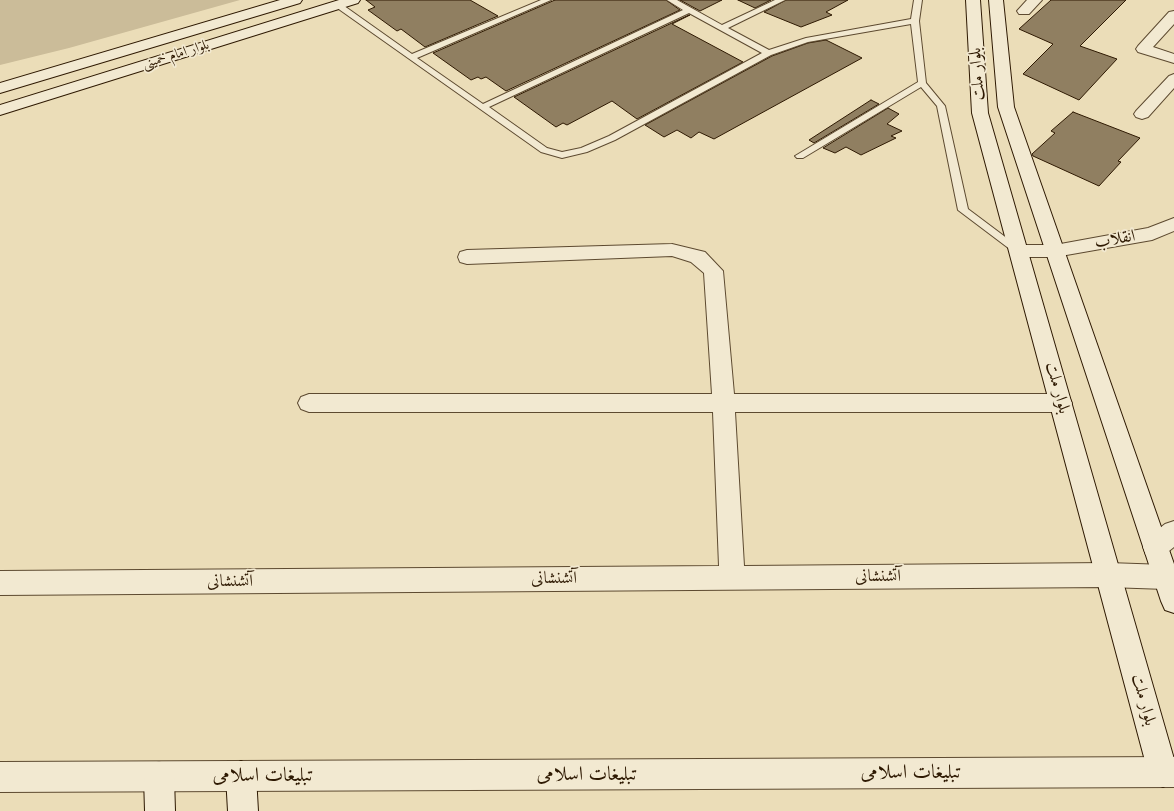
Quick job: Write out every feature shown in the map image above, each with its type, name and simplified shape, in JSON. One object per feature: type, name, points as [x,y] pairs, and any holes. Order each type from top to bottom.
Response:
[{"type":"street","name":"بلوار امام خمینی","points":[[0,88],[294,0]]},
{"type":"street","name":"بلوار امام خمینی","points":[[0,110],[353,0]]},
{"type":"street","name":"بلوار ملت","points":[[973,0],[980,113],[1108,575],[1168,772]]},
{"type":"street","name":"بلوار ملت","points":[[996,0],[1006,107],[1174,601]]},
{"type":"street","points":[[1024,10],[1035,0]]},
{"type":"street","points":[[1174,15],[1143,49],[1174,59]]},
{"type":"street","points":[[202,28],[200,36],[211,41],[220,41]]},
{"type":"street","points":[[1142,114],[1174,79]]},
{"type":"street","name":"انقلاب","points":[[1019,251],[1055,251],[1152,234],[1174,224]]},
{"type":"street","points":[[467,257],[672,250],[698,257],[713,271],[724,403],[732,578]]},
{"type":"street","points":[[309,403],[1061,403]]},
{"type":"street","points":[[1155,547],[1174,532]]},
{"type":"street","name":"آتشنشانی","points":[[0,583],[1108,575],[1166,577]]},
{"type":"street","name":"تبلیغات اسلامی","points":[[0,777],[1168,772]]},
{"type":"street","points":[[241,776],[243,811]]},
{"type":"street","points":[[159,777],[160,811]]},
{"type":"lane","points":[[412,57],[547,0]]},
{"type":"lane","points":[[671,0],[768,53]]},
{"type":"lane","points":[[722,28],[781,0]]},
{"type":"lane","points":[[918,0],[916,20],[922,83],[941,106],[963,210],[1019,251]]},
{"type":"lane","points":[[337,5],[544,150],[562,155],[584,150],[612,138],[768,53],[806,40],[916,20]]},
{"type":"lane","points":[[483,107],[689,10]]},
{"type":"lane","points":[[800,156],[922,83]]},
{"type":"shaded area","points":[[0,0],[240,0],[69,48],[0,65]]},
{"type":"building","points":[[366,0],[470,0],[498,16],[425,47],[401,29],[397,31],[368,10],[375,7]]},
{"type":"building","points":[[555,0],[666,0],[680,10],[506,91],[486,77],[481,79],[478,77],[471,80],[433,53]]},
{"type":"building","points":[[680,0],[722,0],[700,11]]},
{"type":"building","points":[[738,0],[771,0],[755,8]]},
{"type":"building","points":[[786,0],[848,0],[826,12],[832,15],[801,27],[764,12]]},
{"type":"building","points":[[1051,0],[1126,0],[1080,46],[1117,59],[1079,100],[1023,74],[1053,44],[1019,29]]},
{"type":"building","points":[[689,15],[672,24],[743,62],[637,119],[612,101],[567,125],[563,123],[556,127],[514,97]]},
{"type":"building","points":[[826,40],[862,58],[714,139],[699,132],[691,138],[677,130],[664,137],[645,125],[772,56],[808,43]]},
{"type":"building","points":[[871,100],[879,104],[814,143],[809,140]]},
{"type":"building","points":[[888,108],[899,114],[887,124],[902,131],[891,136],[896,138],[861,155],[846,147],[835,153],[823,148]]},
{"type":"building","points":[[1073,112],[1140,138],[1118,161],[1121,162],[1099,186],[1033,156],[1032,154],[1055,133],[1051,131]]}]
